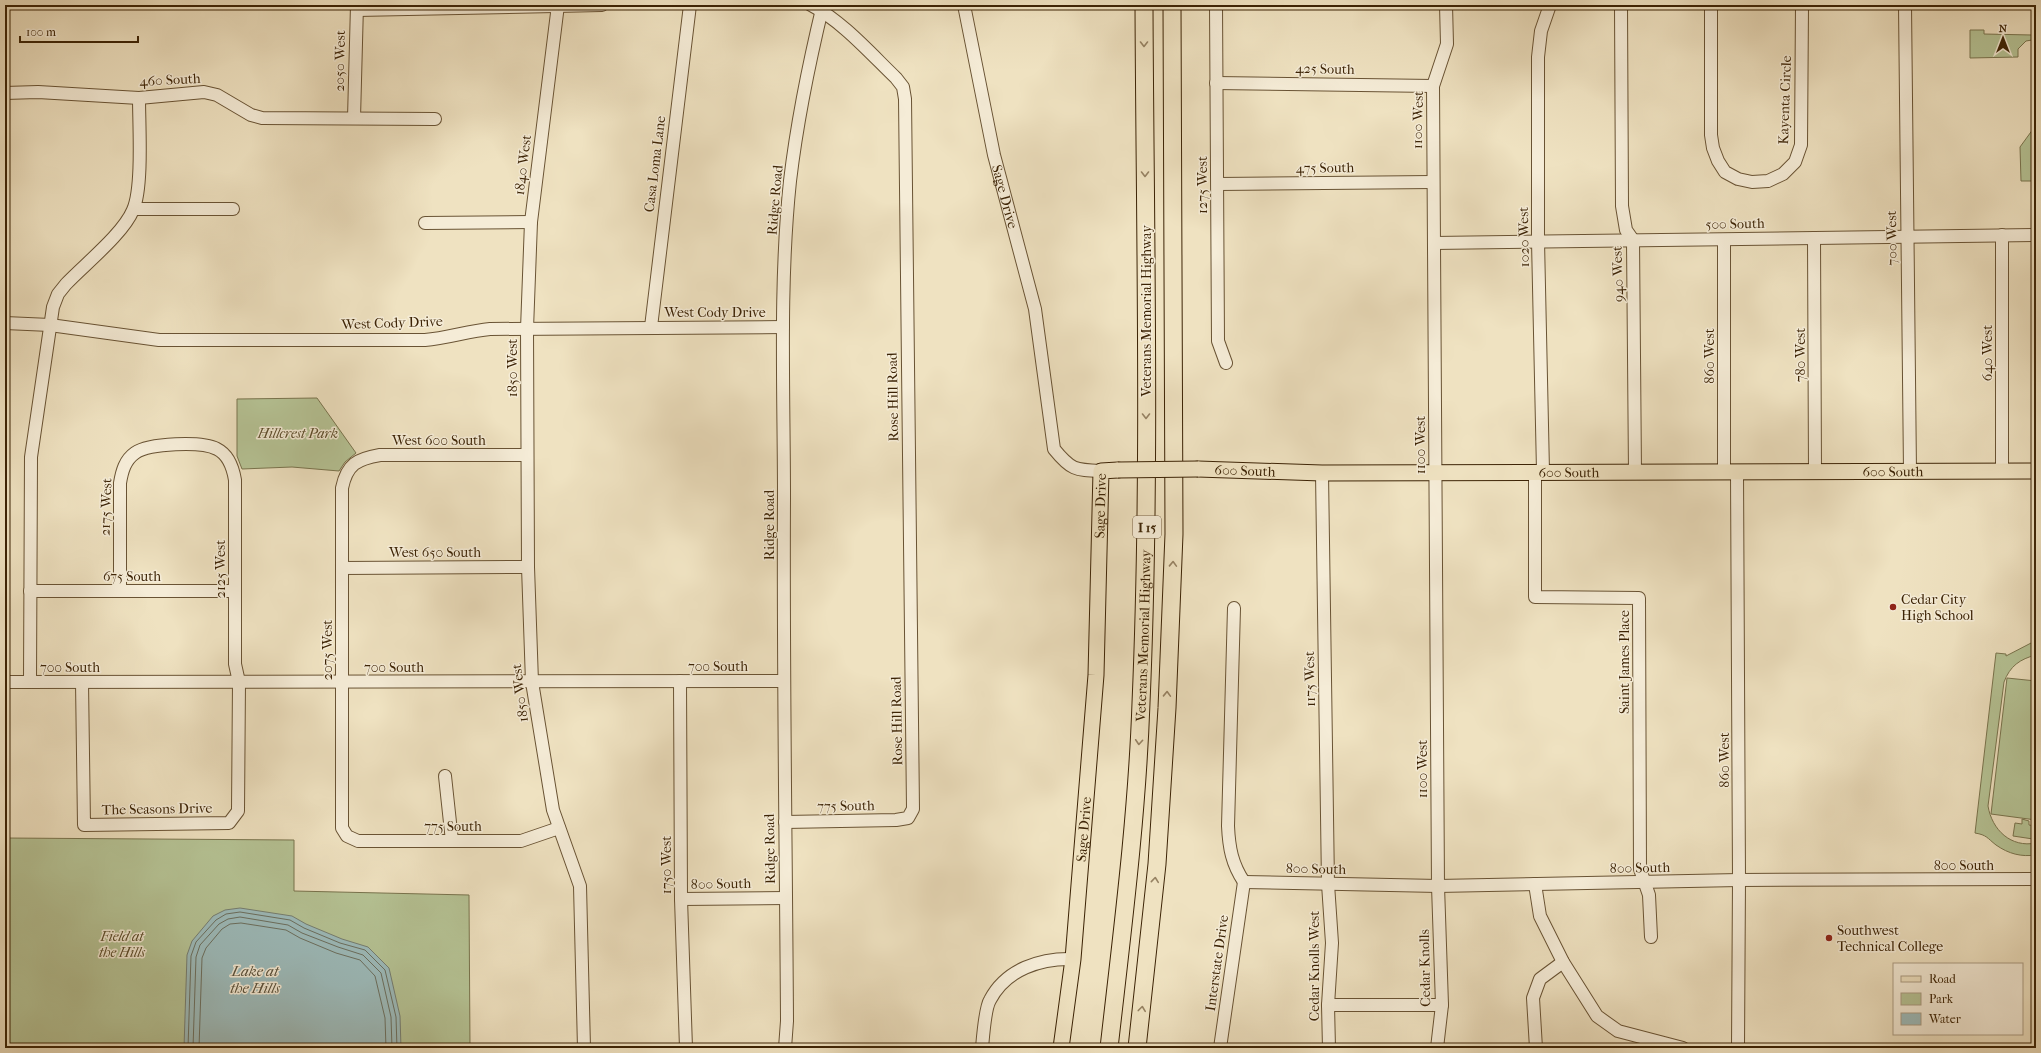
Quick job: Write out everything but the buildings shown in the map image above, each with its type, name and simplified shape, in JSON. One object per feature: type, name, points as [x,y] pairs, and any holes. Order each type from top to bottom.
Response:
[{"type":"highway","name":"Veterans Memorial Highway","points":[[1109,1048],[1130,859],[1143,660],[1147,535],[1144,5]]},
{"type":"highway","name":"Veterans Memorial Highway","points":[[1137,1048],[1157,864],[1167,708],[1174,534],[1172,5]]},
{"type":"main road","name":"600 South","points":[[1102,471],[1198,469],[1322,473],[1435,471],[2036,471]]},
{"type":"main road","name":"Sage Drive","points":[[1061,1048],[1073,959],[1096,675],[1102,471]]},
{"type":"street","name":"1840 West","points":[[527,329],[531,222],[558,5]]},
{"type":"street","points":[[357,8],[602,5]]},
{"type":"street","name":"Casa Loma Lane","points":[[651,327],[690,5]]},
{"type":"street","name":"Sage Drive","points":[[964,5],[994,155],[1035,310],[1054,449],[1065,462],[1078,470],[1102,471]]},
{"type":"street","name":"1275 West","points":[[1216,5],[1218,341],[1226,363]]},
{"type":"street","name":"1100 West","points":[[1438,886],[1433,86],[1447,44],[1446,5]]},
{"type":"street","name":"1020 West","points":[[1539,471],[1538,57],[1540,31],[1550,5]]},
{"type":"street","name":"940 West","points":[[1621,5],[1622,206],[1626,230],[1634,240],[1635,472]]},
{"type":"street","name":"Kayenta Circle","points":[[1711,5],[1713,148],[1725,172],[1738,179],[1752,182],[1768,181],[1783,174],[1795,162],[1801,145],[1802,5]]},
{"type":"street","name":"700 West","points":[[1905,5],[1910,471]]},
{"type":"street","name":"Ridge Road","points":[[785,1048],[787,1021],[783,327],[785,251],[790,181],[802,101],[819,7]]},
{"type":"street","name":"Rose Hill Road","points":[[819,7],[896,78],[903,87],[905,99],[913,809],[908,818]]},
{"type":"street","name":"2050 West","points":[[354,118],[357,8]]},
{"type":"street","name":"425 South","points":[[1216,83],[1433,86]]},
{"type":"street","name":"460 South","points":[[5,93],[38,92],[139,98],[204,92],[217,95],[251,114],[262,118],[435,119]]},
{"type":"street","points":[[30,682],[31,457],[53,307],[58,294],[66,284],[120,230],[134,209],[138,192],[139,98]]},
{"type":"street","name":"475 South","points":[[1218,184],[1433,182]]},
{"type":"street","points":[[134,209],[233,209]]},
{"type":"street","points":[[425,223],[531,222]]},
{"type":"street","name":"640 West","points":[[2002,235],[2002,471]]},
{"type":"street","name":"500 South","points":[[1434,243],[2036,235]]},
{"type":"street","name":"780 West","points":[[1814,238],[1815,471]]},
{"type":"street","name":"860 West","points":[[1724,240],[1731,472],[1739,880],[1738,1048]]},
{"type":"street","name":"West Cody Drive","points":[[5,323],[50,325],[159,340],[425,340],[445,338],[471,331],[490,329],[783,327]]},
{"type":"street","name":"1850 West","points":[[527,329],[528,567],[532,682],[553,810],[580,886],[584,1048]]},
{"type":"street","name":"2175 West","points":[[120,591],[120,482],[124,466],[135,453],[151,446],[202,445],[217,449],[227,457]]},
{"type":"street","name":"West 600 South","points":[[352,464],[363,458],[380,455],[527,455]]},
{"type":"street","name":"2125 West","points":[[227,457],[232,467],[235,480],[235,664],[239,682]]},
{"type":"street","name":"2075 West","points":[[347,836],[342,828],[342,488],[344,476],[352,464]]},
{"type":"street","name":"Saint James Place","points":[[1539,471],[1535,597],[1639,598],[1640,869],[1644,884]]},
{"type":"street","name":"1175 West","points":[[1322,473],[1328,884]]},
{"type":"street","name":"West 650 South","points":[[342,568],[528,567]]},
{"type":"street","name":"675 South","points":[[30,591],[235,591]]},
{"type":"street","points":[[1234,608],[1228,826],[1230,850],[1235,868],[1244,882]]},
{"type":"street","name":"1750 West","points":[[680,681],[681,899],[686,1048]]},
{"type":"street","name":"700 South","points":[[5,682],[342,683],[784,681]]},
{"type":"street","name":"The Seasons Drive","points":[[82,682],[84,825],[229,823],[238,811],[239,682]]},
{"type":"street","points":[[445,776],[452,841]]},
{"type":"street","name":"775 South","points":[[785,822],[896,820],[908,818]]},
{"type":"street","name":"775 South","points":[[347,836],[358,841],[520,841],[559,828]]},
{"type":"street","name":"800 South","points":[[1244,882],[1438,886],[1644,884],[1739,880],[2036,879]]},
{"type":"street","name":"Interstate Drive","points":[[1220,1048],[1244,882]]},
{"type":"street","name":"Cedar Knolls West","points":[[1328,884],[1332,943],[1328,1005],[1329,1048]]},
{"type":"street","points":[[1535,884],[1540,916],[1563,962],[1597,1016],[1618,1031],[1683,1048]]},
{"type":"street","points":[[1644,884],[1648,894],[1651,937]]},
{"type":"street","name":"Cedar Knolls","points":[[1437,1048],[1442,1005],[1438,886]]},
{"type":"street","name":"800 South","points":[[681,899],[786,898]]},
{"type":"street","points":[[982,1048],[989,1001],[1003,981],[1030,965],[1051,960],[1073,959]]},
{"type":"street","points":[[1536,1048],[1533,998],[1540,979],[1563,962]]},
{"type":"street","points":[[1328,1005],[1442,1005]]},
{"type":"green space","points":[[1970,30],[1984,30],[1984,34],[2032,35],[2032,40],[2026,41],[2018,49],[2018,57],[1970,58]]},
{"type":"green space","points":[[2036,125],[2036,181],[2021,181],[2020,147]]},
{"type":"green space","name":"Hillcrest Park","points":[[317,398],[356,453],[345,462],[339,471],[292,467],[242,469],[237,456],[237,399]]},
{"type":"green space","points":[[2033,642],[2036,642],[2036,655],[2016,664],[2006,676],[2004,682],[1988,806],[1994,823],[1998,830],[2004,835],[2019,843],[2036,843],[2036,855],[2025,856],[2006,851],[1985,836],[1975,833],[1996,653],[2006,654],[2006,656]]},
{"type":"green space","points":[[2007,678],[2036,681],[2036,820],[1991,814]]},
{"type":"green space","points":[[2022,819],[2029,821],[2029,825],[2035,826],[2033,839],[2013,836],[2015,823],[2022,824]]},
{"type":"green space","name":"Field at the Hills","points":[[5,838],[294,840],[294,891],[469,895],[470,1048],[5,1048]]},
{"type":"water","name":"Lake at the Hills","points":[[240,908],[292,916],[306,924],[342,939],[368,947],[389,968],[400,1016],[401,1048],[184,1048],[187,955],[192,941],[213,916],[225,910]]},
{"type":"place","name":"Cedar City High School","points":[[1893,607]]},
{"type":"place","name":"Southwest Technical College","points":[[1829,938]]}]
